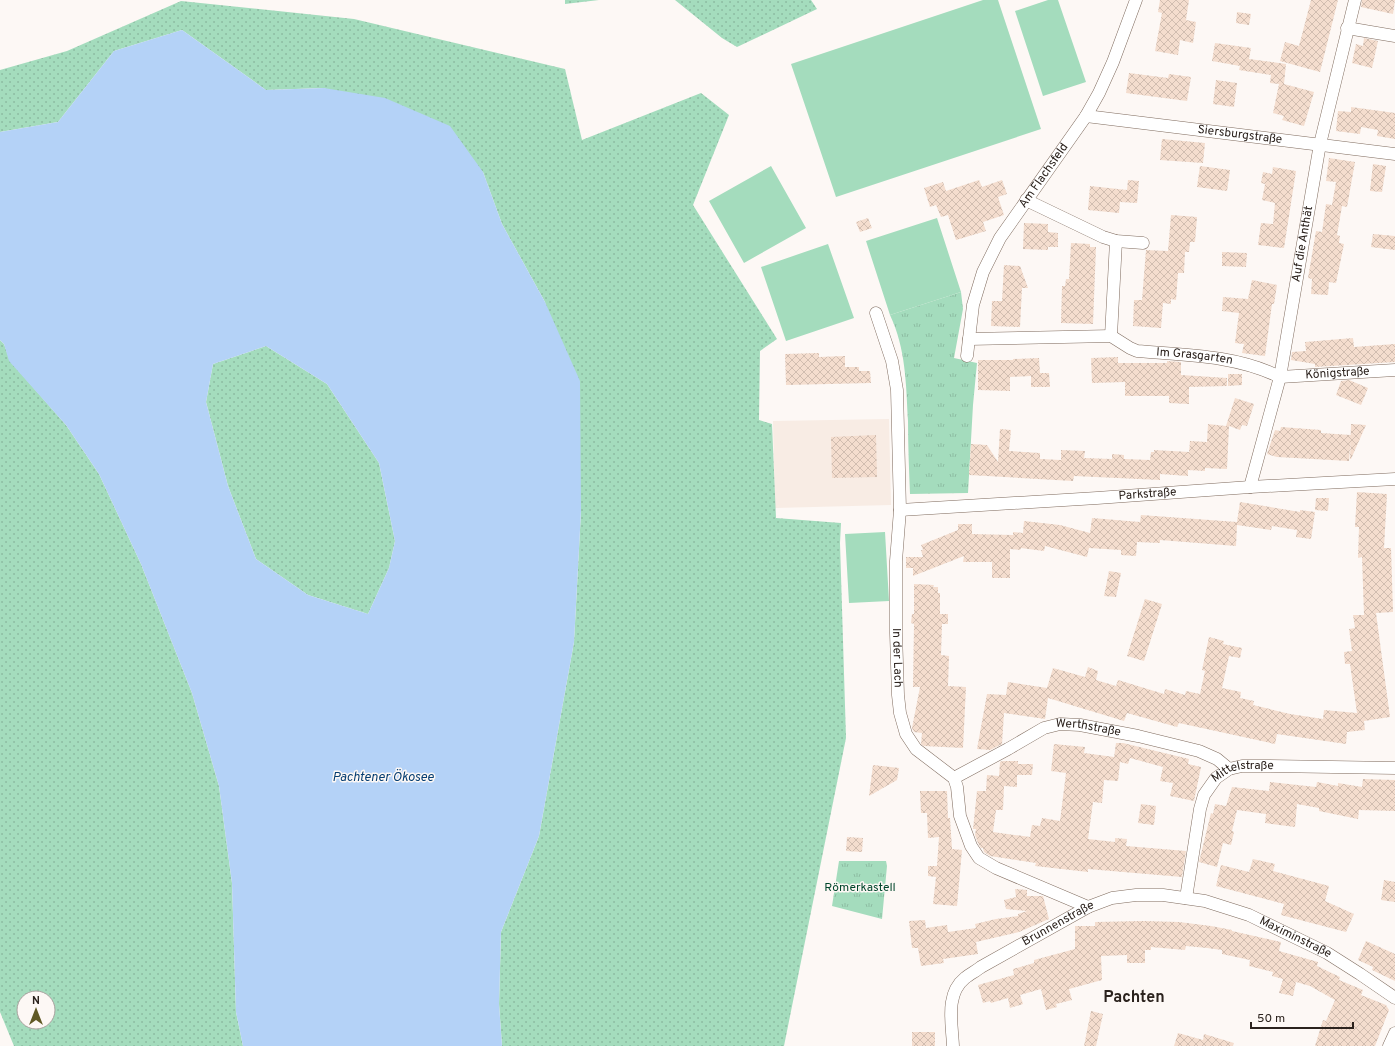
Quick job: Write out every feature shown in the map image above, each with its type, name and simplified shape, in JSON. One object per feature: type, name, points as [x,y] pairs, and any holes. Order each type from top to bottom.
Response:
[{"type":"street","name":"Am Flachsfeld","points":[[968,356],[973,305],[983,272],[1000,238],[1086,116],[1099,93],[1113,62],[1136,0]]},
{"type":"street","name":"Auf die Anthät","points":[[1250,487],[1280,377],[1320,144],[1354,0]]},
{"type":"street","points":[[1348,28],[1395,36]]},
{"type":"street","name":"Siersburgstraße","points":[[1086,116],[1395,154]]},
{"type":"street","points":[[1026,200],[1103,237],[1116,241],[1143,243]]},
{"type":"street","points":[[969,340],[1111,336],[1116,241]]},
{"type":"street","name":"In der Lach","points":[[876,313],[892,361],[897,390],[900,510],[896,561],[896,633],[900,713],[906,734],[916,749],[954,778]]},
{"type":"street","name":"Im Grasgarten","points":[[1111,336],[1137,351],[1203,356],[1240,362],[1264,368],[1280,377]]},
{"type":"street","name":"Königstraße","points":[[1280,377],[1395,370]]},
{"type":"street","name":"Parkstraße","points":[[900,510],[1395,479]]},
{"type":"street","name":"Werthstraße","points":[[954,778],[1003,753],[1044,728],[1060,724],[1080,725],[1138,736],[1199,751],[1217,759],[1229,768]]},
{"type":"street","name":"Mittelstraße","points":[[1186,898],[1200,809],[1204,795],[1216,778],[1229,768],[1242,766],[1269,766],[1395,768]]},
{"type":"street","points":[[954,778],[957,787],[960,816],[971,846],[979,858],[996,868],[1088,907]]},
{"type":"street","name":"Brunnenstraße","points":[[953,1046],[952,1000],[957,988],[964,978],[981,967],[1088,907],[1112,898],[1136,895],[1186,898]]},
{"type":"street","name":"Maximinstraße","points":[[1186,898],[1205,901],[1226,907],[1249,915],[1275,927],[1327,953],[1395,998]]},
{"type":"street","points":[[1389,1046],[1395,1033]]},
{"type":"shaded area","points":[[889,419],[891,505],[775,508],[773,421]]},
{"type":"green space","points":[[565,0],[599,0],[565,4]]},
{"type":"green space","points":[[675,0],[811,0],[817,9],[737,47],[722,38]]},
{"type":"green space","points":[[983,0],[998,0],[1041,129],[836,197],[791,64]]},
{"type":"green space","points":[[1048,0],[1058,0],[1086,82],[1043,96],[1015,11]]},
{"type":"green space","points":[[181,1],[354,19],[565,69],[582,140],[701,93],[729,115],[693,205],[777,339],[760,351],[759,420],[772,424],[776,518],[841,523],[840,543],[846,738],[784,1046],[502,1046],[499,1004],[501,932],[539,836],[574,642],[581,511],[545,302],[502,224],[483,172],[324,88],[266,90],[182,30],[114,51],[58,122],[0,132],[0,70],[67,51]]},
{"type":"green space","points":[[771,166],[806,228],[744,263],[709,201]]},
{"type":"green space","points":[[937,218],[961,292],[890,315],[866,241]]},
{"type":"green space","points":[[828,244],[854,318],[786,341],[761,267]]},
{"type":"green space","points":[[961,292],[963,309],[954,358],[977,363],[968,493],[910,494],[907,394],[904,367],[899,341],[890,315]]},
{"type":"green space","points":[[0,340],[4,344],[10,361],[66,425],[99,474],[141,564],[192,693],[219,786],[232,883],[236,1012],[243,1046],[14,1046],[0,1012]]},
{"type":"green space","points":[[266,346],[327,384],[379,463],[395,541],[389,568],[368,614],[308,595],[256,559],[228,486],[206,402],[213,364]]},
{"type":"green space","points":[[885,532],[889,601],[849,603],[845,534]]},
{"type":"green space","name":"Römerkastell","points":[[839,861],[886,861],[887,866],[882,919],[832,906]]},
{"type":"water","name":"Pachtener Ökosee","points":[[182,30],[266,90],[324,88],[385,98],[450,126],[483,172],[502,224],[545,302],[580,381],[581,511],[574,642],[539,836],[501,932],[499,1004],[502,1046],[243,1046],[236,1012],[232,883],[219,786],[192,693],[141,564],[99,474],[66,425],[9,361],[4,344],[0,340],[0,132],[58,122],[114,51]],"holes":[[[266,346],[327,384],[379,463],[395,541],[389,568],[368,614],[308,595],[256,559],[228,486],[206,402],[213,364]]]},
{"type":"building","points":[[1160,0],[1189,0],[1186,20],[1196,22],[1193,43],[1180,40],[1178,55],[1155,51],[1162,13],[1158,12]]},
{"type":"building","points":[[1311,0],[1338,0],[1320,72],[1280,61],[1285,42],[1299,46]]},
{"type":"building","points":[[1362,0],[1395,0],[1393,14],[1361,7]]},
{"type":"building","points":[[1237,12],[1251,14],[1249,25],[1236,23]]},
{"type":"building","points":[[1364,38],[1378,41],[1372,68],[1352,63],[1356,44],[1363,46]]},
{"type":"building","points":[[1215,43],[1251,48],[1249,59],[1286,64],[1284,84],[1314,92],[1304,126],[1282,120],[1284,116],[1273,113],[1279,84],[1270,83],[1271,75],[1239,70],[1240,66],[1212,61]]},
{"type":"building","points":[[1129,73],[1168,78],[1169,74],[1191,77],[1187,101],[1126,93]]},
{"type":"building","points":[[1216,80],[1237,83],[1234,107],[1213,104]]},
{"type":"building","points":[[1351,107],[1395,113],[1395,139],[1377,136],[1378,130],[1361,127],[1360,134],[1336,131],[1338,111],[1351,112]]},
{"type":"building","points":[[1162,139],[1205,143],[1203,163],[1160,160]]},
{"type":"building","points":[[1329,158],[1355,162],[1347,207],[1342,206],[1337,235],[1340,236],[1339,243],[1344,244],[1336,283],[1329,282],[1328,295],[1311,294],[1312,279],[1308,278],[1316,231],[1322,232],[1326,204],[1332,205],[1336,182],[1326,181]]},
{"type":"building","points":[[1373,164],[1386,166],[1382,192],[1370,191]]},
{"type":"building","points":[[1200,166],[1230,170],[1227,191],[1197,187]]},
{"type":"building","points":[[1273,167],[1296,171],[1284,248],[1258,245],[1261,223],[1273,224],[1275,203],[1262,200],[1265,184],[1261,183],[1263,172],[1272,174]]},
{"type":"building","points":[[979,180],[982,187],[1002,180],[1007,194],[998,197],[1004,215],[983,222],[986,231],[956,240],[948,215],[941,217],[936,205],[930,207],[924,188],[943,182],[946,191]]},
{"type":"building","points":[[1128,180],[1139,181],[1137,203],[1120,202],[1119,213],[1088,210],[1090,186],[1127,190]]},
{"type":"building","points":[[1171,215],[1197,217],[1195,242],[1190,242],[1189,252],[1185,252],[1184,273],[1178,273],[1176,300],[1171,299],[1171,304],[1163,303],[1161,328],[1133,326],[1134,300],[1142,300],[1146,250],[1168,251]]},
{"type":"building","points":[[868,218],[872,228],[860,232],[856,222]]},
{"type":"building","points":[[1024,223],[1048,224],[1048,232],[1058,233],[1058,247],[1048,247],[1048,250],[1023,249]]},
{"type":"building","points":[[1373,234],[1395,236],[1395,250],[1371,247]]},
{"type":"building","points":[[1071,243],[1090,244],[1090,247],[1096,247],[1093,324],[1061,323],[1062,286],[1065,286],[1066,279],[1069,279]]},
{"type":"building","points":[[1222,252],[1247,253],[1246,267],[1222,266]]},
{"type":"building","points":[[1004,265],[1020,266],[1028,288],[1022,288],[1020,327],[991,326],[992,301],[1002,301]]},
{"type":"building","points":[[1252,280],[1277,285],[1274,304],[1272,304],[1265,356],[1242,353],[1244,344],[1235,343],[1239,313],[1222,311],[1223,297],[1248,299]]},
{"type":"building","points":[[1353,338],[1354,347],[1395,344],[1395,362],[1315,367],[1315,364],[1291,360],[1292,352],[1306,351],[1305,342]]},
{"type":"building","points":[[819,353],[819,357],[845,356],[845,367],[859,367],[859,371],[870,371],[871,383],[786,385],[785,354]]},
{"type":"building","points":[[1118,357],[1118,363],[1167,363],[1167,361],[1181,362],[1181,375],[1227,378],[1227,386],[1189,387],[1189,404],[1169,403],[1169,396],[1125,396],[1125,382],[1092,383],[1091,358]]},
{"type":"building","points":[[1039,358],[1040,373],[1049,373],[1050,387],[1031,387],[1031,376],[1010,377],[1010,391],[978,390],[978,360]]},
{"type":"building","points":[[1228,374],[1242,374],[1242,385],[1228,386]]},
{"type":"building","points":[[1349,380],[1368,388],[1361,405],[1336,395],[1341,381]]},
{"type":"building","points":[[1235,398],[1254,404],[1247,426],[1242,425],[1240,430],[1229,426],[1227,469],[1205,468],[1205,471],[1188,470],[1188,476],[1160,474],[1160,480],[1074,476],[1073,481],[969,475],[971,444],[987,445],[998,462],[1000,429],[1011,430],[1009,451],[1040,453],[1040,459],[1061,460],[1061,450],[1085,451],[1084,458],[1112,459],[1112,454],[1124,455],[1124,459],[1150,460],[1151,452],[1154,452],[1154,450],[1189,452],[1190,441],[1207,442],[1208,424],[1226,426]]},
{"type":"building","points":[[1351,424],[1366,425],[1350,459]]},
{"type":"building","points":[[1281,427],[1321,430],[1321,433],[1351,435],[1349,461],[1277,457],[1267,454],[1275,430],[1280,431]]},
{"type":"building","points":[[876,435],[877,477],[832,478],[831,437]]},
{"type":"building","points":[[1357,492],[1387,494],[1384,548],[1391,548],[1393,612],[1376,613],[1390,717],[1364,721],[1365,730],[1347,732],[1346,744],[1277,734],[1275,744],[1179,723],[1177,727],[1127,713],[1124,721],[1048,698],[1045,719],[1004,713],[1002,744],[990,750],[977,749],[987,694],[1006,695],[1008,682],[1047,688],[1053,668],[1085,677],[1088,667],[1098,671],[1096,680],[1116,686],[1118,680],[1164,694],[1165,689],[1185,695],[1186,691],[1200,694],[1205,671],[1202,670],[1209,637],[1224,641],[1223,644],[1242,648],[1240,658],[1229,656],[1222,688],[1241,692],[1240,698],[1254,701],[1253,705],[1290,714],[1323,719],[1324,710],[1357,713],[1350,664],[1345,664],[1344,652],[1352,651],[1349,629],[1355,628],[1353,615],[1364,615],[1362,557],[1358,558],[1359,527],[1355,527]]},
{"type":"building","points":[[1316,498],[1329,498],[1328,511],[1315,510]]},
{"type":"building","points":[[1240,502],[1300,512],[1300,510],[1315,512],[1311,539],[1296,537],[1297,530],[1272,526],[1271,530],[1237,525],[1236,546],[1160,540],[1160,543],[1137,542],[1136,556],[1121,555],[1121,550],[1089,548],[1087,557],[1045,546],[1044,551],[1021,548],[1020,550],[1010,549],[1010,578],[992,578],[992,562],[963,562],[964,556],[913,576],[913,568],[906,568],[906,557],[923,557],[921,545],[958,530],[958,524],[972,524],[972,534],[1013,535],[1013,532],[1023,533],[1024,521],[1060,525],[1090,533],[1092,518],[1140,522],[1141,515],[1237,522]]},
{"type":"building","points":[[1109,571],[1121,573],[1116,597],[1104,596]]},
{"type":"building","points":[[914,584],[934,585],[933,587],[938,587],[938,593],[940,593],[940,614],[948,614],[948,624],[942,624],[941,655],[949,656],[948,686],[966,687],[963,748],[924,746],[921,744],[922,733],[914,732],[912,728],[920,687],[913,687],[914,624],[911,623],[912,614],[914,614]]},
{"type":"building","points":[[1145,599],[1162,604],[1144,661],[1127,656]]},
{"type":"building","points":[[1116,743],[1123,743],[1189,759],[1188,764],[1201,767],[1194,801],[1170,796],[1173,783],[1160,781],[1163,767],[1130,758],[1128,764],[1120,762],[1118,781],[1104,780],[1102,803],[1093,802],[1088,839],[1115,842],[1115,838],[1127,839],[1126,846],[1186,851],[1182,877],[1088,869],[1088,872],[1035,866],[1036,863],[990,856],[984,852],[975,835],[976,829],[973,829],[977,791],[986,791],[987,775],[999,776],[1000,762],[1018,761],[1018,764],[1033,764],[1032,775],[1017,775],[1017,787],[1004,786],[1003,810],[996,810],[993,832],[1030,837],[1032,825],[1040,826],[1042,818],[1060,821],[1066,773],[1051,771],[1054,744],[1085,747],[1084,753],[1114,757]]},
{"type":"building","points":[[873,765],[899,768],[897,780],[869,796]]},
{"type":"building","points":[[1363,779],[1395,780],[1395,811],[1359,810],[1358,819],[1319,811],[1319,808],[1297,804],[1295,827],[1265,823],[1266,814],[1237,810],[1232,831],[1234,832],[1231,845],[1223,843],[1217,867],[1199,862],[1211,813],[1213,814],[1215,804],[1226,806],[1232,787],[1269,791],[1270,782],[1316,787],[1317,782],[1338,786],[1338,783],[1362,787]]},
{"type":"building","points":[[920,791],[947,791],[948,818],[950,818],[952,849],[962,850],[957,906],[933,904],[936,877],[928,876],[928,866],[937,866],[939,837],[928,838],[927,813],[921,813]]},
{"type":"building","points":[[1141,804],[1156,806],[1154,825],[1138,823]]},
{"type":"building","points":[[847,837],[863,838],[862,852],[846,851]]},
{"type":"building","points":[[1253,859],[1275,864],[1273,871],[1329,886],[1325,901],[1354,914],[1346,932],[1281,915],[1284,904],[1216,886],[1221,865],[1249,872]]},
{"type":"building","points":[[1384,880],[1395,882],[1395,902],[1381,900]]},
{"type":"building","points":[[1015,889],[1027,890],[1027,896],[1043,896],[1049,919],[1019,932],[976,942],[978,954],[943,959],[944,963],[921,966],[918,948],[912,948],[909,921],[925,920],[926,928],[947,925],[948,932],[976,928],[975,924],[1018,916],[1018,914],[1027,911],[1006,909],[1004,900],[1016,897]]},
{"type":"building","points":[[1095,922],[1179,922],[1211,926],[1281,942],[1279,951],[1318,962],[1317,966],[1340,977],[1339,980],[1363,990],[1361,995],[1386,1005],[1389,1010],[1375,1046],[1315,1046],[1323,1020],[1326,1021],[1335,1000],[1310,986],[1296,982],[1293,996],[1279,993],[1283,979],[1272,976],[1273,972],[1249,966],[1250,960],[1222,954],[1222,950],[1207,948],[1186,946],[1185,950],[1151,947],[1151,950],[1145,950],[1145,963],[1127,963],[1127,955],[1101,956],[1102,980],[1069,989],[1072,1000],[1056,1004],[1057,1007],[1046,1010],[1041,989],[1020,995],[1023,1004],[1010,1008],[1008,998],[991,1003],[990,1001],[983,1003],[978,985],[1014,975],[1013,969],[1034,963],[1034,960],[1075,949],[1075,926],[1095,926]]},
{"type":"building","points":[[1366,941],[1395,954],[1395,981],[1372,970],[1373,967],[1358,960]]},
{"type":"building","points":[[1091,1011],[1103,1014],[1096,1046],[1084,1046]]},
{"type":"building","points":[[912,1032],[935,1032],[935,1046],[912,1046]]},
{"type":"building","points":[[1178,1033],[1203,1040],[1204,1034],[1234,1043],[1233,1046],[1174,1046]]},
{"type":"district","name":"Pachten","points":[[1134,998]]}]
